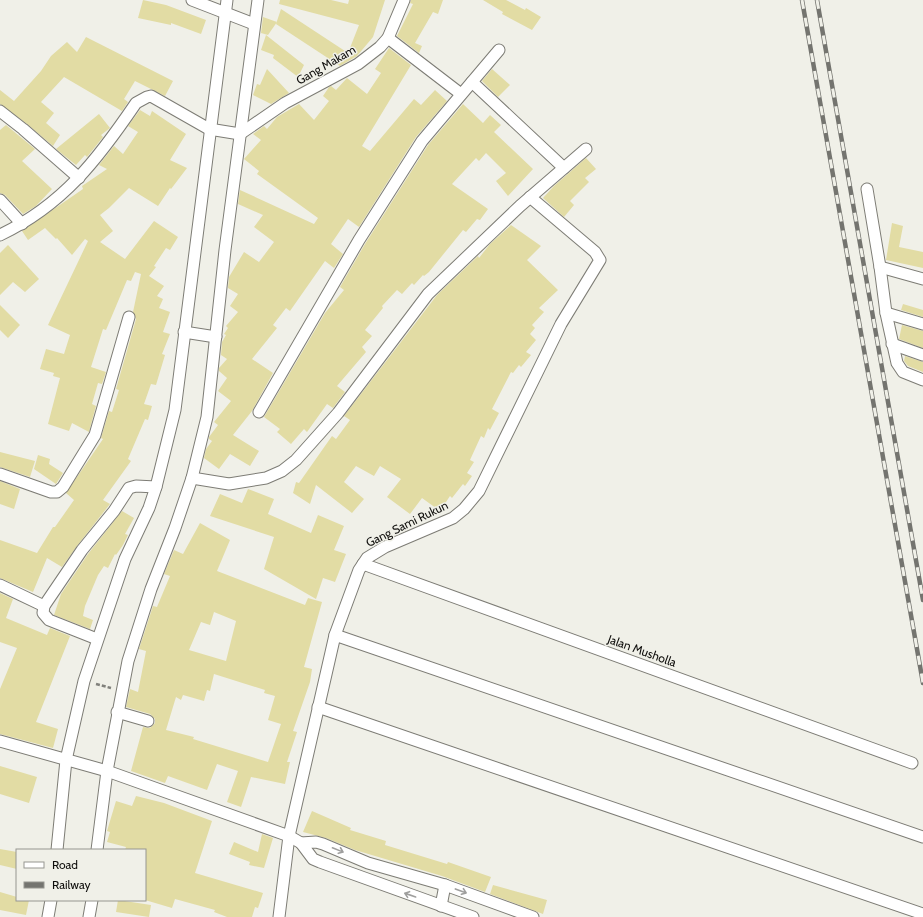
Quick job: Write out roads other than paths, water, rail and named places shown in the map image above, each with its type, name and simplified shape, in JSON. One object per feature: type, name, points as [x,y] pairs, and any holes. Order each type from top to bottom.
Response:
[{"type":"street","points":[[192,0],[251,23]]},
{"type":"street","points":[[97,849],[104,770],[128,661],[146,604],[192,478],[207,417],[200,334],[212,130],[227,14],[227,0]]},
{"type":"street","points":[[57,849],[84,681],[96,639],[125,559],[149,508],[156,487],[175,410],[200,334],[235,133],[251,23],[258,0]]},
{"type":"street","name":"Gang Makam","points":[[235,133],[285,103],[358,64],[388,38],[404,0]]},
{"type":"street","points":[[388,38],[461,94]]},
{"type":"street","points":[[259,412],[359,240],[422,141],[499,50]]},
{"type":"street","points":[[472,82],[564,168]]},
{"type":"street","points":[[0,235],[22,224],[62,195],[79,178],[136,103],[147,96],[151,96],[212,130],[235,133]]},
{"type":"street","points":[[0,111],[23,128],[79,178]]},
{"type":"street","points":[[192,478],[229,484],[266,478],[282,471],[296,460],[338,413],[428,294],[530,197],[586,149]]},
{"type":"street","points":[[866,189],[880,267],[886,313],[897,363],[903,372],[923,380]]},
{"type":"street","name":"Gang Sami Rukun","points":[[279,917],[289,836],[335,635],[363,564],[367,558],[384,547],[453,518],[464,509],[479,491],[562,324],[600,260],[595,252],[530,197]]},
{"type":"street","points":[[0,200],[22,224]]},
{"type":"street","points":[[880,267],[923,279]]},
{"type":"street","points":[[886,313],[923,324]]},
{"type":"street","points":[[0,474],[51,492],[57,492],[64,487],[95,435],[129,317]]},
{"type":"street","points":[[892,344],[923,355]]},
{"type":"street","points":[[96,639],[49,620],[43,613],[44,606],[82,550],[114,511],[129,488],[136,486],[156,487]]},
{"type":"street","name":"Jalan Musholla","points":[[363,564],[912,763]]},
{"type":"street","points":[[0,585],[44,606]]},
{"type":"street","points":[[335,635],[923,837]]},
{"type":"street","points":[[318,707],[923,914]]},
{"type":"street","points":[[117,712],[148,720]]},
{"type":"street","points":[[0,741],[104,770],[289,836],[301,843],[308,854],[320,862],[473,917]]},
{"type":"street","points":[[301,843],[316,842],[323,844],[368,863],[445,886],[533,917]]},
{"type":"street","points":[[441,906],[445,886]]},
{"type":"street","points":[[48,917],[51,901]]},
{"type":"street","points":[[90,917],[92,901]]},
{"type":"railway","points":[[802,0],[923,683]]},
{"type":"railway","points":[[817,0],[923,600]]}]
